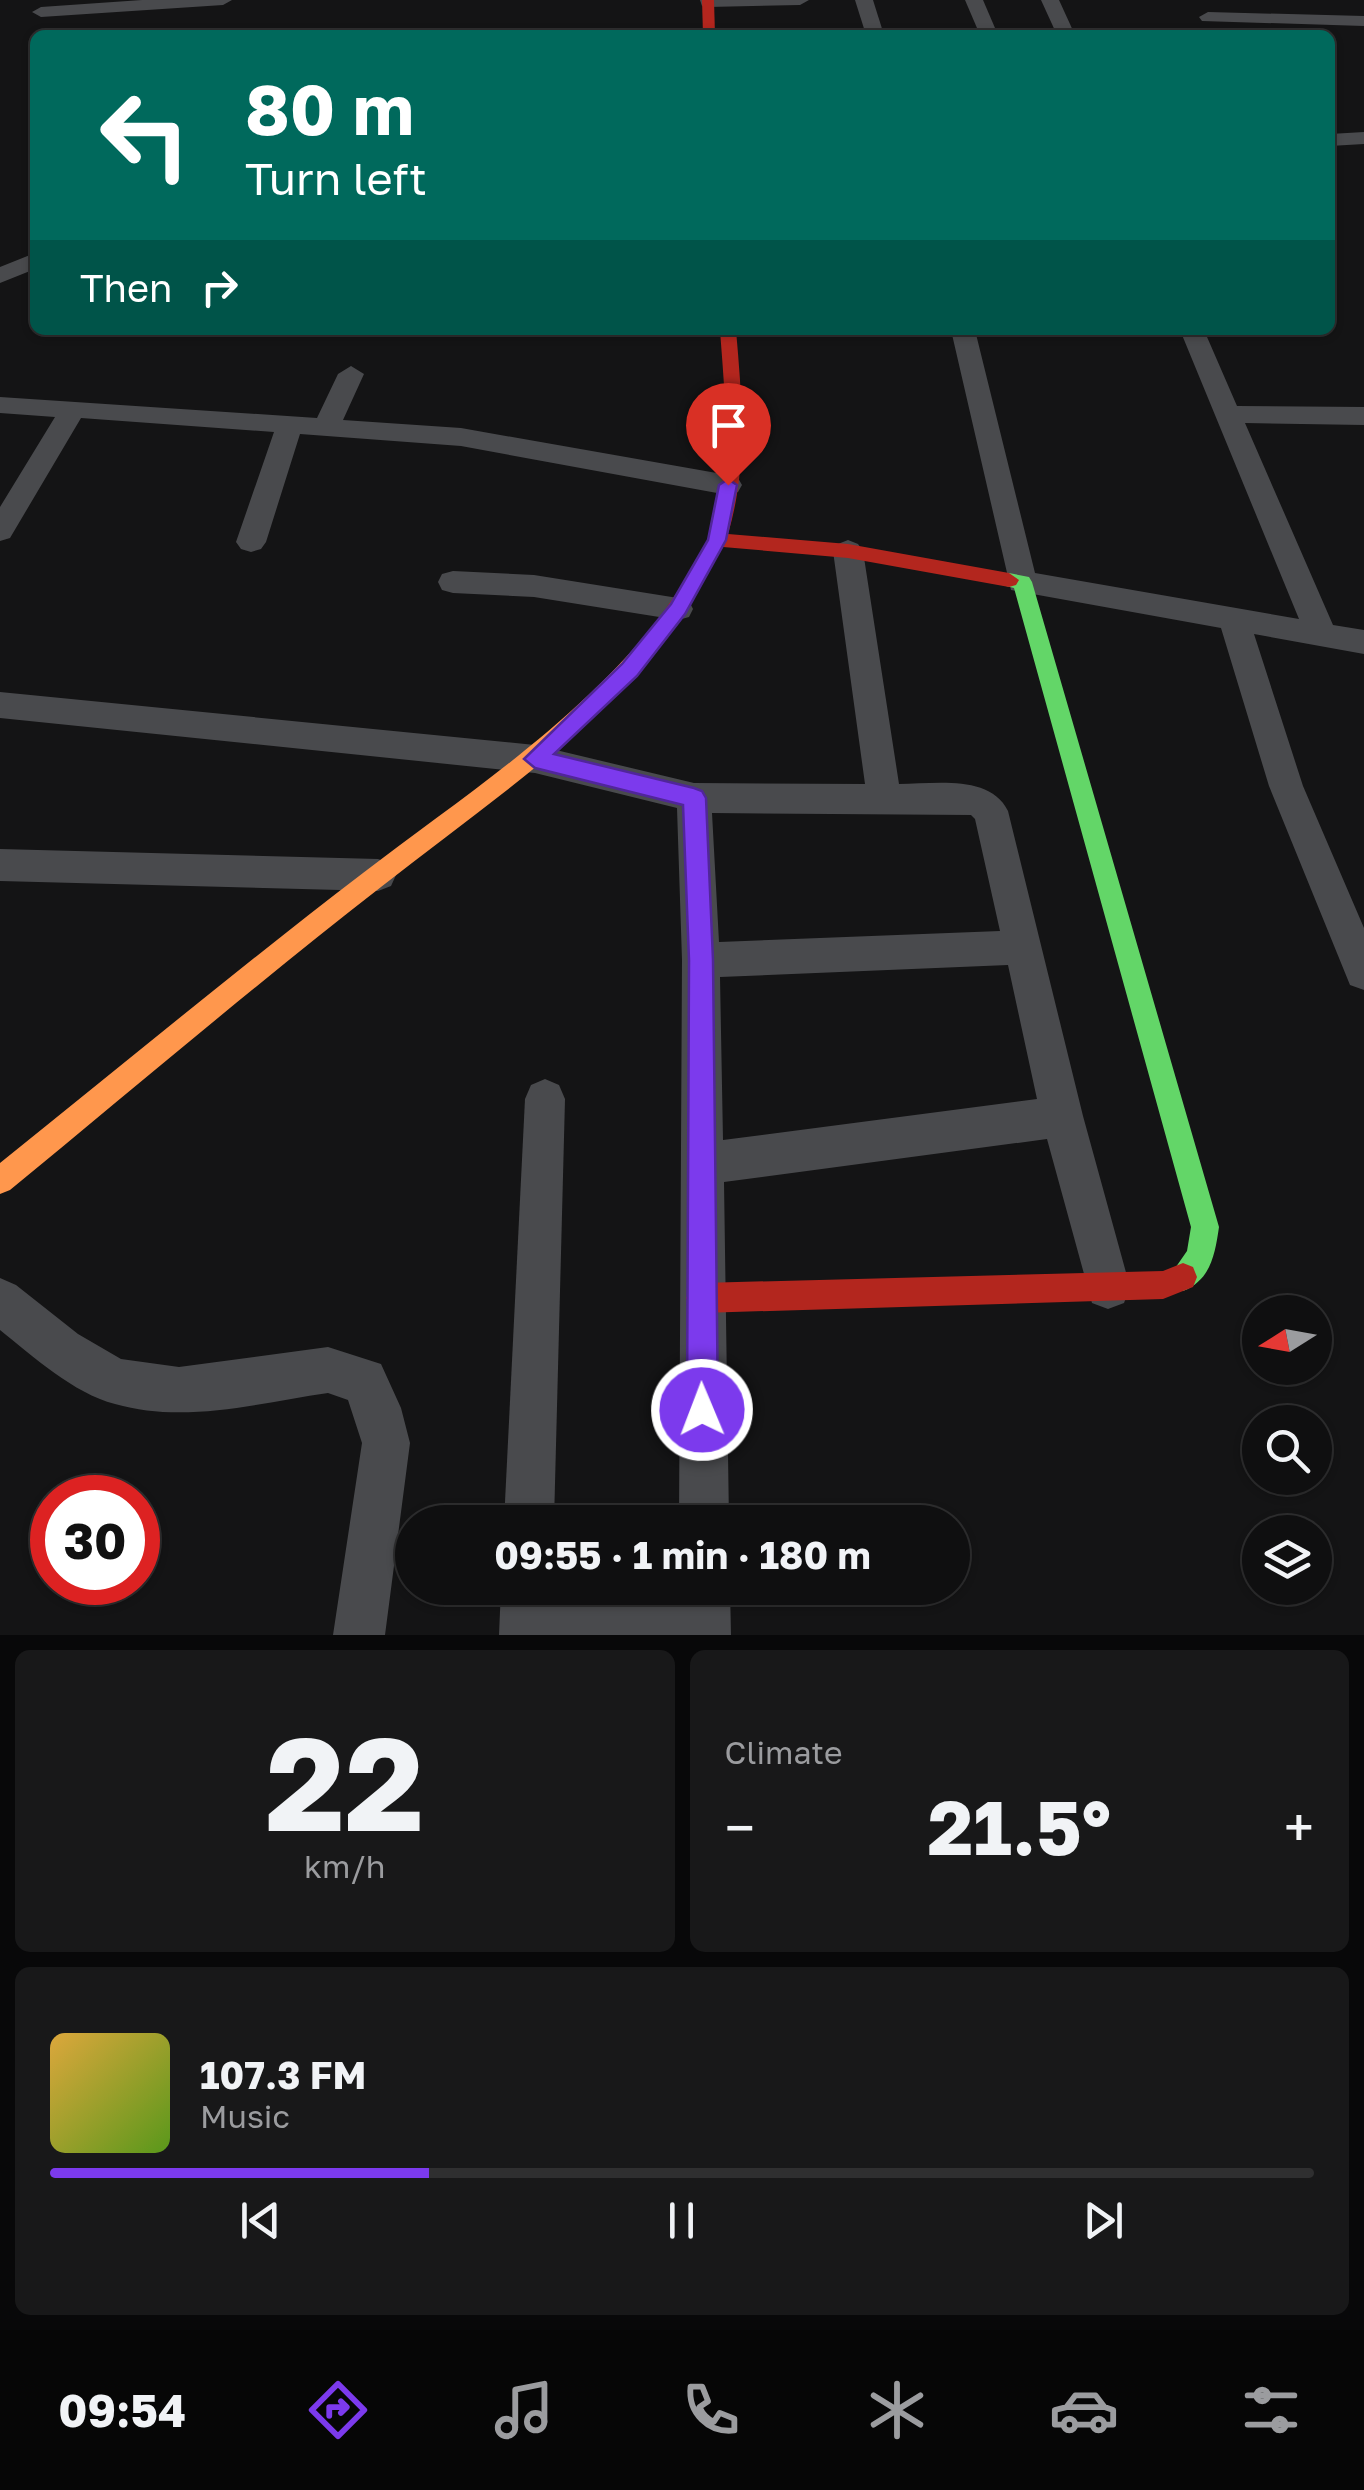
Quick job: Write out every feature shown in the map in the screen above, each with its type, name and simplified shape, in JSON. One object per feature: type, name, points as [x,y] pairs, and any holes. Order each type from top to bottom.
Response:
[{"type":"main road","points":[[708,1],[709,30]]},
{"type":"main road","points":[[0,1180],[378,876],[535,759],[630,670],[678,609],[717,540],[728,485],[732,376],[728,335]]},
{"type":"main road","points":[[701,1298],[1163,1285],[1184,1278],[1199,1265],[1206,1227],[1022,582],[848,551],[717,540]]},
{"type":"street","points":[[40,12],[167,11],[223,0]]},
{"type":"street","points":[[708,1],[800,0]]},
{"type":"street","points":[[864,0],[873,30]]},
{"type":"street","points":[[974,0],[987,30]]},
{"type":"street","points":[[1050,0],[1064,30]]},
{"type":"street","points":[[1204,8],[1364,20]]},
{"type":"street","points":[[1335,140],[1364,138]]},
{"type":"street","points":[[0,276],[30,262]]},
{"type":"street","points":[[0,288],[30,287]]},
{"type":"street","points":[[964,335],[1022,582],[1320,631],[1364,642]]},
{"type":"street","points":[[1194,335],[1320,631]]},
{"type":"street","points":[[326,428],[352,374]]},
{"type":"street","points":[[0,405],[461,437],[728,485]]},
{"type":"street","points":[[0,531],[73,409]]},
{"type":"street","points":[[1226,414],[1364,416]]},
{"type":"street","points":[[251,542],[290,425]]},
{"type":"street","points":[[848,551],[884,796]]},
{"type":"street","points":[[453,582],[534,586],[678,609]]},
{"type":"street","points":[[1233,618],[1286,786],[1364,972]]},
{"type":"street","points":[[0,705],[535,759],[694,798],[884,796],[980,802],[991,811],[1062,1116],[1108,1287]]},
{"type":"street","points":[[694,798],[701,960],[704,1505]]},
{"type":"street","points":[[0,865],[378,876]]},
{"type":"street","points":[[701,960],[1024,947]]},
{"type":"street","points":[[530,1505],[545,1099]]},
{"type":"street","points":[[701,1164],[1062,1116]]},
{"type":"street","points":[[0,1301],[62,1350],[115,1382],[179,1391],[328,1370],[364,1382],[378,1408],[386,1443],[359,1635]]},
{"type":"street","points":[[526,1614],[705,1618]]},
{"type":"traffic: fast","points":[[1009,580],[1022,582],[1205,1227],[1200,1258],[1183,1277]]},
{"type":"traffic: slow","points":[[0,1180],[325,917],[569,729],[605,696],[668,621]]},
{"type":"traffic: jam","points":[[708,0],[709,30]]},
{"type":"traffic: jam","points":[[668,621],[707,561],[725,515],[733,436],[728,335]]},
{"type":"traffic: jam","points":[[717,540],[848,551],[1009,580]]},
{"type":"traffic: jam","points":[[701,1298],[1163,1285],[1183,1277]]},
{"type":"route","points":[[702,1410],[701,960],[694,798],[535,759],[630,670],[678,609],[717,540],[728,485]]}]
